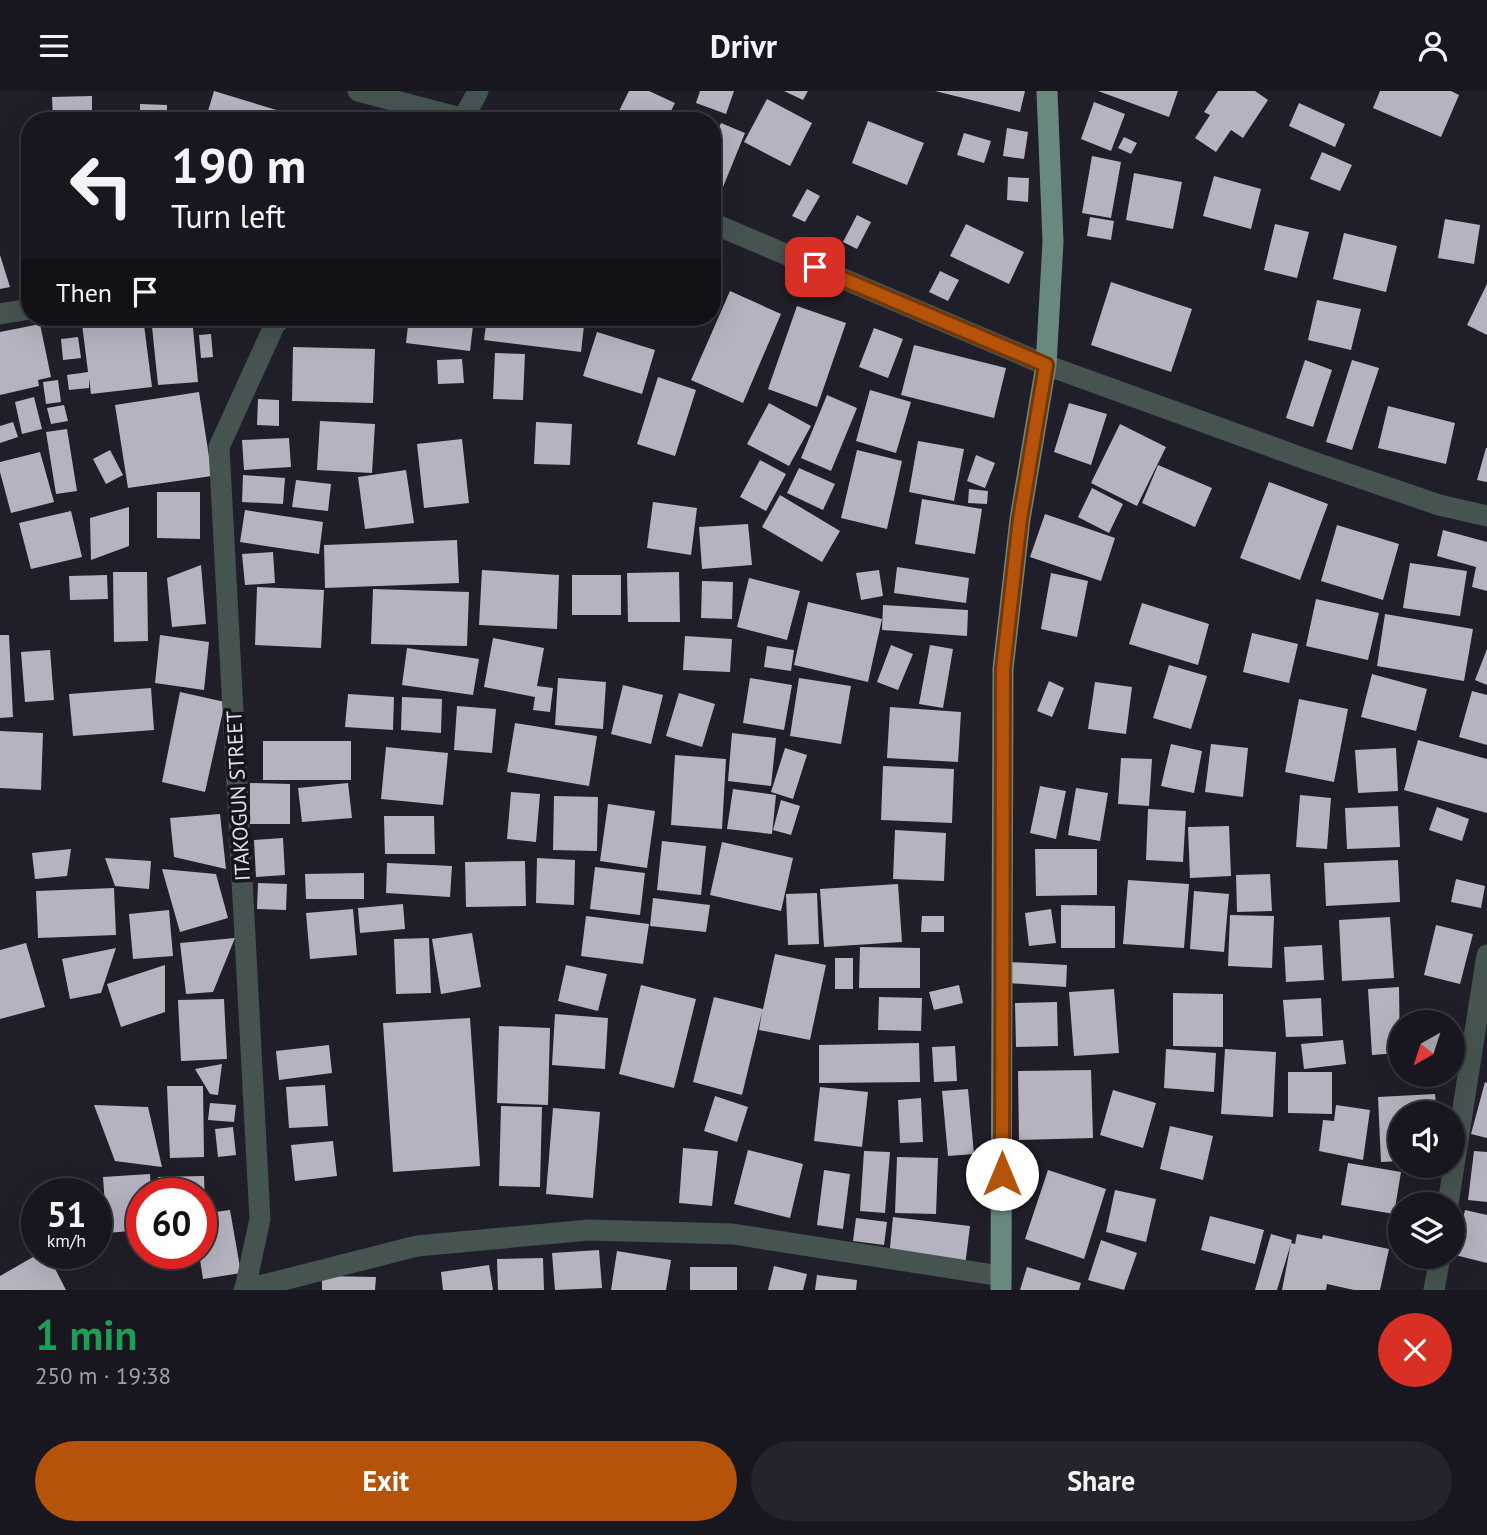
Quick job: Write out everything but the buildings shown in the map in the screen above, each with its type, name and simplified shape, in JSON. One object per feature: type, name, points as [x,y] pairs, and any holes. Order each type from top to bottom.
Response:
[{"type":"main road","points":[[1001,1283],[1003,669],[1020,519],[1046,365],[1053,242],[1047,91]]},
{"type":"street","points":[[358,91],[436,112]]},
{"type":"street","points":[[469,112],[478,91]]},
{"type":"street","points":[[721,227],[1046,365],[1321,465],[1440,505],[1487,516]]},
{"type":"street","points":[[0,314],[21,310]]},
{"type":"street","name":"ITAKOGUN STREET","points":[[244,1290],[260,1219],[219,447],[272,326]]},
{"type":"street","points":[[1450,1192],[1487,955]]},
{"type":"street","points":[[244,1290],[417,1246],[589,1230],[733,1234],[1001,1283]]},
{"type":"street","points":[[1434,1290],[1438,1269]]},
{"type":"route","points":[[815,267],[1046,365],[1020,519],[1003,669],[1002,1174]]}]
